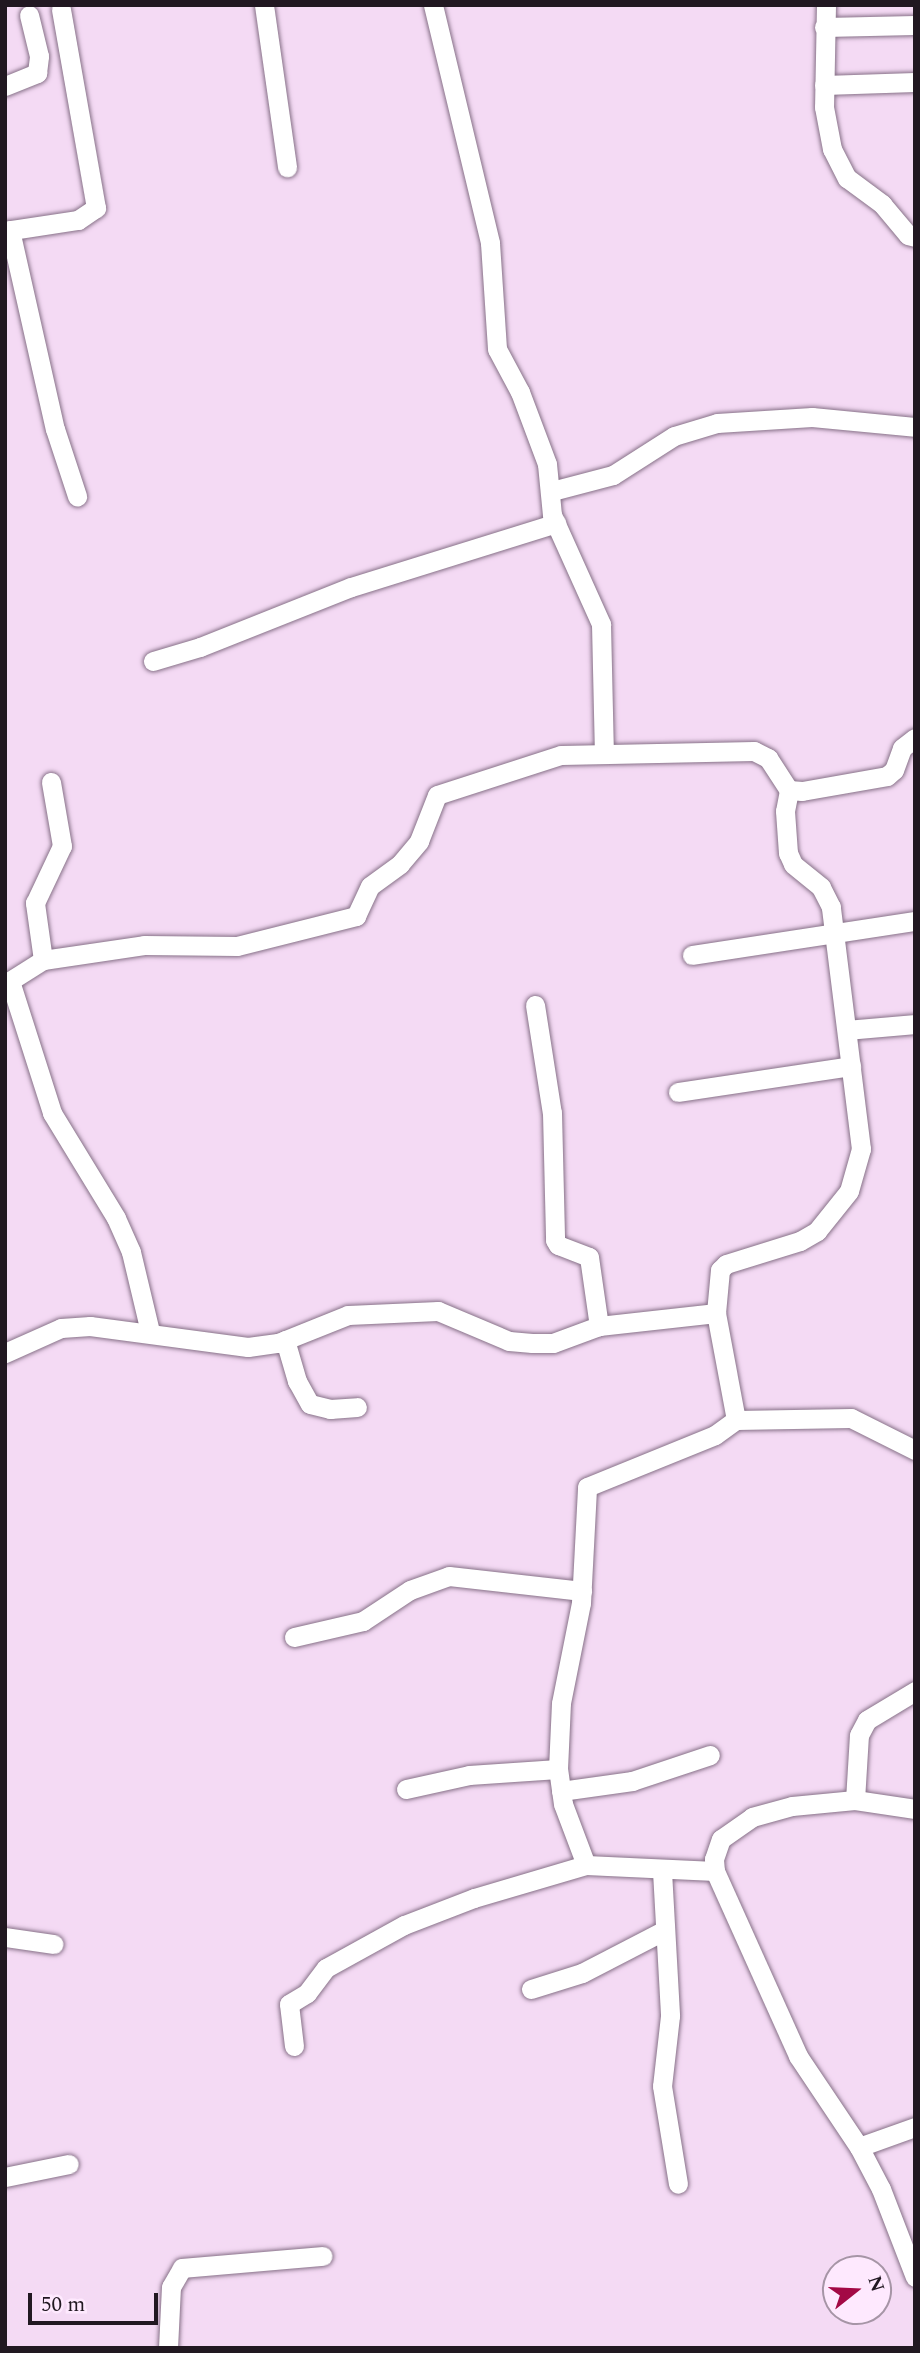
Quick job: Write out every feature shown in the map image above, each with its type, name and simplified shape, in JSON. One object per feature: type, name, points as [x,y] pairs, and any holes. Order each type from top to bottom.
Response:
[{"type":"street","points":[[264,5],[287,167]]},
{"type":"street","points":[[433,5],[490,243],[497,349],[520,392],[552,491],[556,523],[601,624],[604,752]]},
{"type":"street","points":[[826,5],[826,127],[847,177],[882,204],[908,235],[915,236]]},
{"type":"street","points":[[5,86],[37,73],[39,56],[26,10],[69,7],[96,208],[78,220],[8,231],[55,429],[77,496]]},
{"type":"street","points":[[824,27],[915,25]]},
{"type":"street","points":[[824,85],[915,82]]},
{"type":"street","points":[[552,491],[613,475],[674,436],[717,423],[813,416],[915,427]]},
{"type":"street","points":[[153,661],[200,647],[351,587],[556,523]]},
{"type":"street","points":[[789,790],[887,776],[894,770],[902,748],[915,738]]},
{"type":"street","points":[[150,1332],[131,1252],[116,1218],[52,1113],[8,983],[43,960],[144,945],[237,946],[346,920],[361,912],[370,886],[410,855],[437,795],[561,755],[604,752],[629,756],[754,751],[768,758],[789,790],[785,821],[788,853],[793,864],[828,895],[835,932],[861,1149],[849,1191],[817,1231],[800,1241],[726,1264],[717,1281],[716,1313],[736,1420]]},
{"type":"street","points":[[43,960],[35,903],[62,846],[51,782]]},
{"type":"street","points":[[692,956],[915,921]]},
{"type":"street","points":[[535,1005],[552,1113],[555,1240],[589,1257],[599,1326]]},
{"type":"street","points":[[847,1030],[915,1024]]},
{"type":"street","points":[[678,1092],[851,1066]]},
{"type":"street","points":[[5,1353],[61,1328],[115,1327],[223,1347],[285,1340],[348,1315],[405,1311],[454,1314],[509,1341],[553,1343],[599,1326],[716,1313]]},
{"type":"street","points":[[285,1340],[310,1404],[330,1409],[357,1407]]},
{"type":"street","points":[[586,1865],[561,1791],[558,1769],[561,1703],[582,1591],[587,1487],[715,1436],[736,1420],[851,1418],[915,1450]]},
{"type":"street","points":[[294,1637],[363,1621],[410,1590],[449,1576],[582,1591]]},
{"type":"street","points":[[855,1800],[859,1735],[867,1720],[915,1691]]},
{"type":"street","points":[[561,1791],[632,1780],[710,1755]]},
{"type":"street","points":[[407,1789],[470,1774],[558,1769]]},
{"type":"street","points":[[915,1809],[855,1800],[792,1806],[751,1817],[721,1839],[714,1859],[715,1871],[798,2056],[859,2147],[898,2227],[915,2277]]},
{"type":"street","points":[[294,2046],[289,2004],[307,1993],[326,1968],[404,1925],[474,1898],[586,1865],[662,1871],[715,1871]]},
{"type":"street","points":[[662,1871],[670,2016],[662,2086],[678,2184]]},
{"type":"street","points":[[531,1989],[582,1973],[665,1930]]},
{"type":"street","points":[[5,1937],[52,1944]]},
{"type":"street","points":[[859,2147],[915,2127]]},
{"type":"street","points":[[5,2177],[69,2164]]},
{"type":"street","points":[[167,2348],[171,2287],[182,2268],[322,2256]]}]
